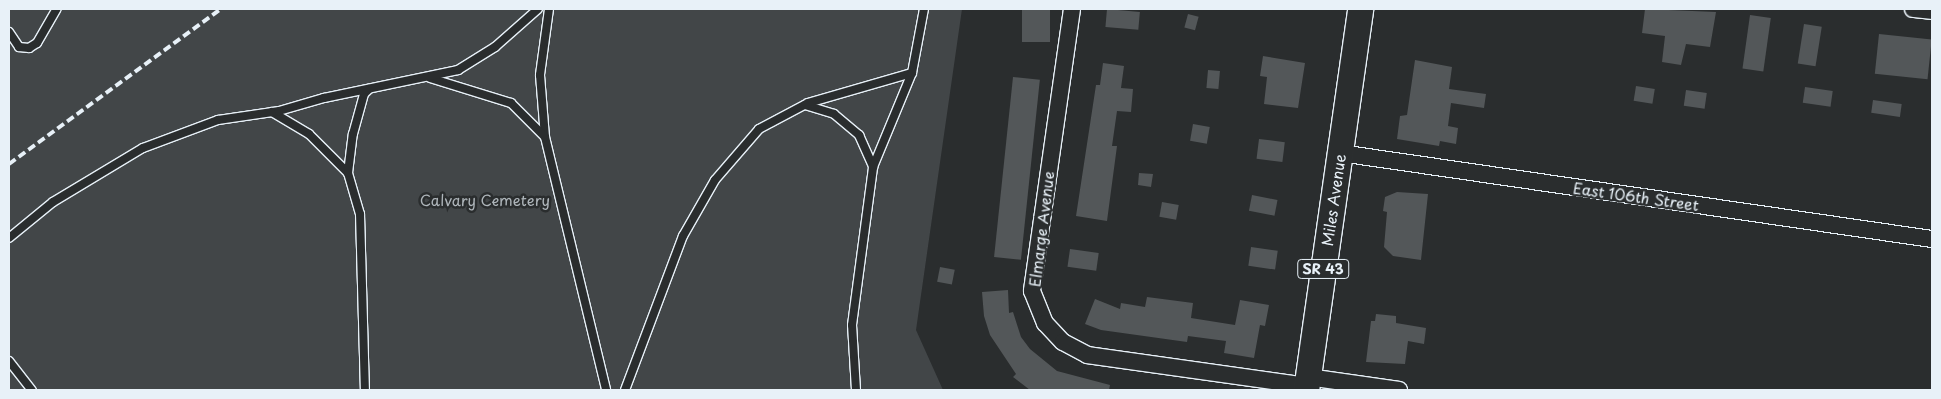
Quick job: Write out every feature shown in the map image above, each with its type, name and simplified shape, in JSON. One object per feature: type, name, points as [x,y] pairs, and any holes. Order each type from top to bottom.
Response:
[{"type":"main road","name":"Miles Avenue","points":[[1307,384],[1360,9]]},
{"type":"street","name":"Elmarge Avenue","points":[[1072,9],[1032,291],[1044,323],[1063,342],[1088,354],[1307,384],[1399,390]]},
{"type":"street","points":[[1913,9],[1932,12]]},
{"type":"street","name":"East 106th Street","points":[[1340,153],[1932,239]]},
{"type":"lane","points":[[9,32],[19,47],[29,48],[36,43],[57,9]]},
{"type":"lane","points":[[9,238],[53,202],[143,148],[218,120],[272,112],[458,70],[495,47],[538,9]]},
{"type":"lane","points":[[550,9],[540,75],[545,137],[606,390]]},
{"type":"lane","points":[[856,390],[852,325],[873,167],[912,73],[924,9]]},
{"type":"lane","points":[[625,390],[683,236],[715,180],[759,129],[804,105],[912,73]]},
{"type":"lane","points":[[427,77],[511,104],[545,137]]},
{"type":"lane","points":[[365,390],[360,214],[348,173],[353,134],[364,94],[369,89]]},
{"type":"lane","points":[[804,105],[834,114],[858,135],[873,167]]},
{"type":"lane","points":[[272,112],[309,134],[348,173]]},
{"type":"lane","points":[[9,360],[32,390]]},
{"type":"green space","name":"Calvary Cemetery","points":[[9,9],[962,9],[916,330],[943,390],[9,390]]},
{"type":"building","points":[[1022,9],[1050,9],[1050,42],[1022,42]]},
{"type":"building","points":[[1107,9],[1140,12],[1138,30],[1105,27]]},
{"type":"building","points":[[1645,9],[1716,12],[1710,47],[1686,44],[1681,65],[1662,62],[1665,36],[1642,33]]},
{"type":"building","points":[[1188,14],[1199,17],[1195,30],[1184,28]]},
{"type":"building","points":[[1750,15],[1771,18],[1763,71],[1742,68]]},
{"type":"building","points":[[1804,24],[1822,27],[1816,66],[1798,64]]},
{"type":"building","points":[[1879,34],[1932,40],[1928,79],[1875,74]]},
{"type":"building","points":[[1263,56],[1305,63],[1298,108],[1264,104],[1267,77],[1260,76]]},
{"type":"building","points":[[1415,60],[1452,67],[1449,89],[1486,94],[1484,108],[1451,103],[1448,126],[1458,128],[1456,144],[1440,141],[1439,146],[1397,139],[1400,116],[1407,115]]},
{"type":"building","points":[[1103,63],[1124,66],[1121,88],[1133,89],[1131,112],[1117,111],[1112,146],[1117,146],[1107,221],[1076,216],[1096,85],[1100,85]]},
{"type":"building","points":[[1208,70],[1220,71],[1218,89],[1206,88]]},
{"type":"building","points":[[1013,77],[1040,80],[1021,260],[994,257]]},
{"type":"building","points":[[1636,86],[1655,89],[1652,104],[1634,101]]},
{"type":"building","points":[[1805,87],[1833,91],[1831,107],[1803,103]]},
{"type":"building","points":[[1686,90],[1707,93],[1705,109],[1684,106]]},
{"type":"building","points":[[1873,100],[1902,104],[1900,117],[1871,113]]},
{"type":"building","points":[[1193,124],[1210,127],[1207,144],[1190,141]]},
{"type":"building","points":[[1259,139],[1285,142],[1282,162],[1257,159]]},
{"type":"building","points":[[1139,173],[1153,174],[1151,187],[1138,185]]},
{"type":"building","points":[[1397,192],[1428,194],[1421,260],[1393,256],[1384,247],[1387,212],[1383,211],[1385,197]]},
{"type":"building","points":[[1252,195],[1278,200],[1274,216],[1249,211]]},
{"type":"building","points":[[1162,202],[1179,205],[1176,220],[1159,217]]},
{"type":"building","points":[[1251,247],[1278,251],[1275,270],[1248,266]]},
{"type":"building","points":[[1070,249],[1099,253],[1096,271],[1067,267]]},
{"type":"building","points":[[940,267],[955,270],[952,285],[937,282]]},
{"type":"building","points":[[1008,290],[1009,313],[1013,312],[1021,337],[1030,349],[1057,371],[1110,385],[1109,390],[1030,390],[1013,377],[1016,374],[990,335],[984,316],[982,292]]},
{"type":"building","points":[[1147,297],[1193,303],[1191,318],[1235,325],[1240,300],[1269,305],[1265,326],[1260,325],[1254,358],[1224,353],[1226,341],[1188,336],[1187,342],[1101,330],[1085,324],[1095,299],[1120,309],[1121,303],[1145,307]]},
{"type":"building","points":[[1376,314],[1396,316],[1396,323],[1426,328],[1424,344],[1408,341],[1405,364],[1366,362],[1371,321],[1375,321]]},
{"type":"railway","points":[[9,164],[221,9]]}]
